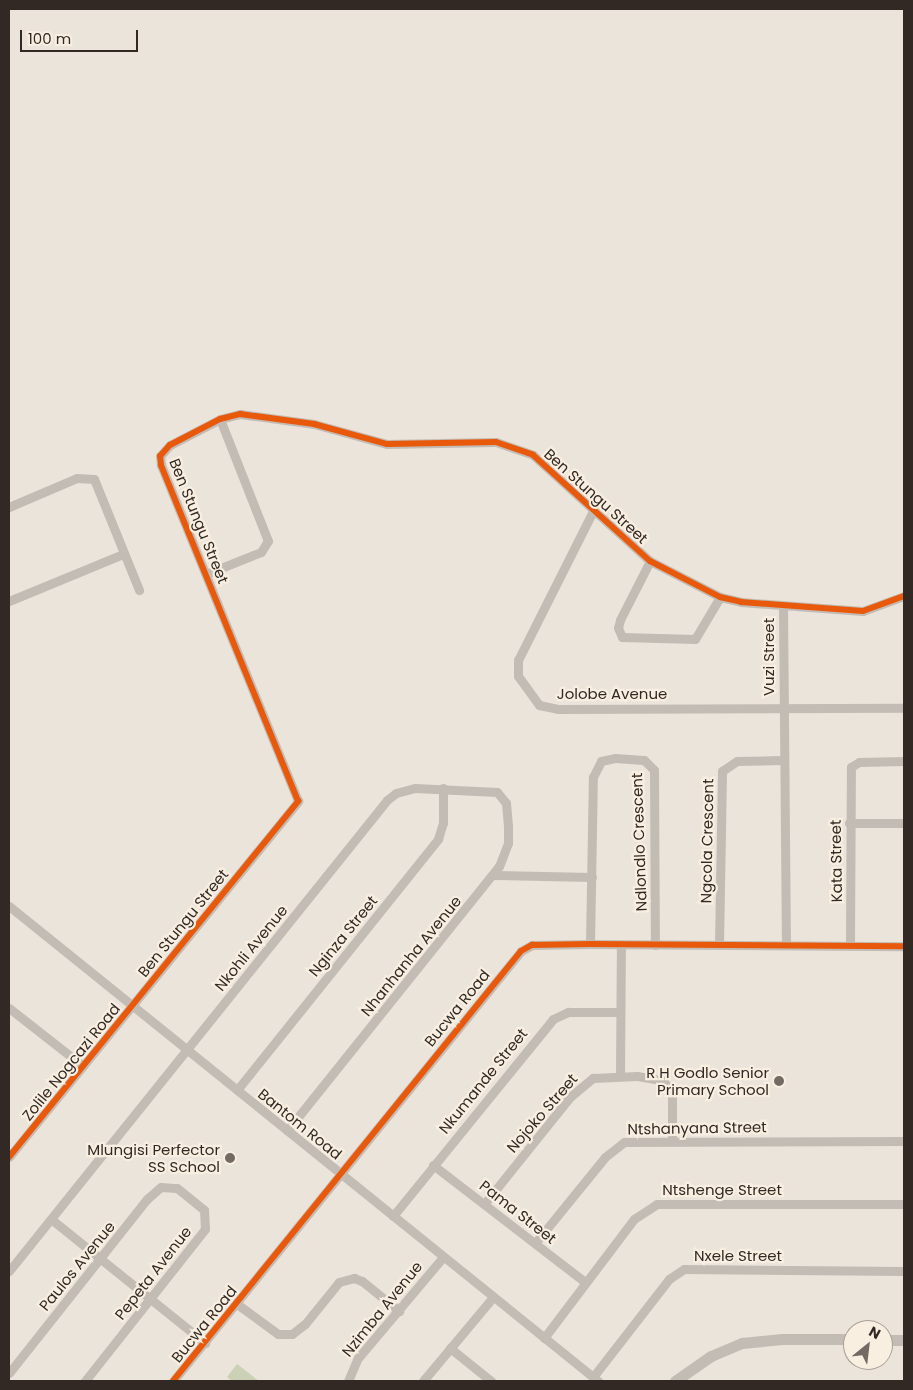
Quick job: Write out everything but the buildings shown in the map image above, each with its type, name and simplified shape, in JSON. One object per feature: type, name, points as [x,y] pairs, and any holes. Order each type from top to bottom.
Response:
[{"type":"street","name":"Ben Stungu Street","points":[[133,1005],[298,801],[160,456],[170,445],[220,419],[240,414],[280,418],[386,444],[469,441],[509,446],[540,460],[592,511],[650,562],[720,597],[783,606],[863,611],[904,596]]},
{"type":"street","points":[[206,574],[260,552],[268,541],[220,419]]},
{"type":"street","points":[[9,507],[89,476],[98,483],[123,554],[139,590]]},
{"type":"street","name":"Jolobe Avenue","points":[[592,511],[518,660],[518,676],[539,705],[558,708],[783,708]]},
{"type":"street","points":[[9,601],[123,554]]},
{"type":"street","points":[[650,562],[620,620],[618,628],[622,637],[695,639],[720,597]]},
{"type":"street","name":"Vuzi Street","points":[[783,606],[783,708]]},
{"type":"street","points":[[786,944],[782,760],[783,708],[904,708]]},
{"type":"street","name":"Ndlondlo Crescent","points":[[590,944],[592,786],[595,770],[606,759],[644,760],[654,770],[655,945]]},
{"type":"street","name":"Ngcola Crescent","points":[[719,945],[722,771],[737,760],[782,760]]},
{"type":"street","name":"Kata Street","points":[[850,944],[850,777],[855,763],[904,761]]},
{"type":"street","name":"Nginza Street","points":[[236,1090],[438,838],[443,823],[443,788]]},
{"type":"street","name":"Nkohli Avenue","points":[[9,1271],[387,800],[404,789],[490,789],[504,800],[508,843],[493,875]]},
{"type":"street","points":[[849,823],[904,823]]},
{"type":"street","points":[[493,875],[592,877]]},
{"type":"street","name":"Nhanhanha Avenue","points":[[287,1131],[493,875]]},
{"type":"street","name":"Bantom Road","points":[[9,906],[339,1174],[596,1379]]},
{"type":"street","name":"Bucwa Road","points":[[174,1381],[339,1174],[521,951],[532,945],[590,944],[850,944],[904,946]]},
{"type":"street","points":[[620,1075],[621,945]]},
{"type":"street","name":"Zolile Nogcazi Road","points":[[9,1157],[133,1005]]},
{"type":"street","points":[[9,1008],[83,1066]]},
{"type":"street","name":"Nkumande Street","points":[[393,1216],[553,1019],[568,1012],[620,1012]]},
{"type":"street","name":"Nojoko Street","points":[[485,1203],[580,1086],[593,1078],[620,1075],[653,1077],[669,1086],[672,1096],[672,1141]]},
{"type":"street","name":"Ntshanyana Street","points":[[536,1242],[618,1144],[672,1141],[904,1141]]},
{"type":"street","name":"Pama Street","points":[[433,1165],[536,1242],[585,1282]]},
{"type":"street","name":"Paulos Avenue","points":[[9,1373],[155,1191],[172,1186]]},
{"type":"street","name":"Pepeta Avenue","points":[[85,1381],[202,1235],[206,1224],[206,1215],[200,1205],[172,1186]]},
{"type":"street","name":"Ntshenge Street","points":[[544,1338],[634,1220],[657,1204],[904,1204]]},
{"type":"street","points":[[51,1219],[205,1343]]},
{"type":"street","name":"Nzimba Avenue","points":[[348,1381],[352,1366],[443,1257]]},
{"type":"street","name":"Nxele Street","points":[[596,1379],[669,1278],[684,1269],[904,1271]]},
{"type":"street","points":[[237,1304],[278,1334],[292,1334],[305,1324],[339,1282],[354,1278],[362,1280],[399,1310]]},
{"type":"street","points":[[423,1381],[493,1297]]},
{"type":"street","points":[[675,1381],[685,1378],[711,1356],[742,1343],[782,1339],[843,1340]]},
{"type":"street","points":[[450,1348],[491,1381]]},
{"type":"green space","points":[[237,1364],[259,1381],[232,1381],[227,1377]]},
{"type":"cycle path","points":[[9,1157],[298,801],[161,465],[160,456],[170,445],[220,419],[240,414],[314,424],[387,444],[496,442],[533,455],[650,561],[720,597],[741,602],[863,611],[904,596]]},
{"type":"cycle path","points":[[173,1381],[521,951],[532,945],[590,944],[904,946]]},
{"type":"place","name":"R H Godlo Senior Primary School","points":[[779,1081]]},
{"type":"place","name":"Mlungisi Perfector SS School","points":[[230,1158]]}]
